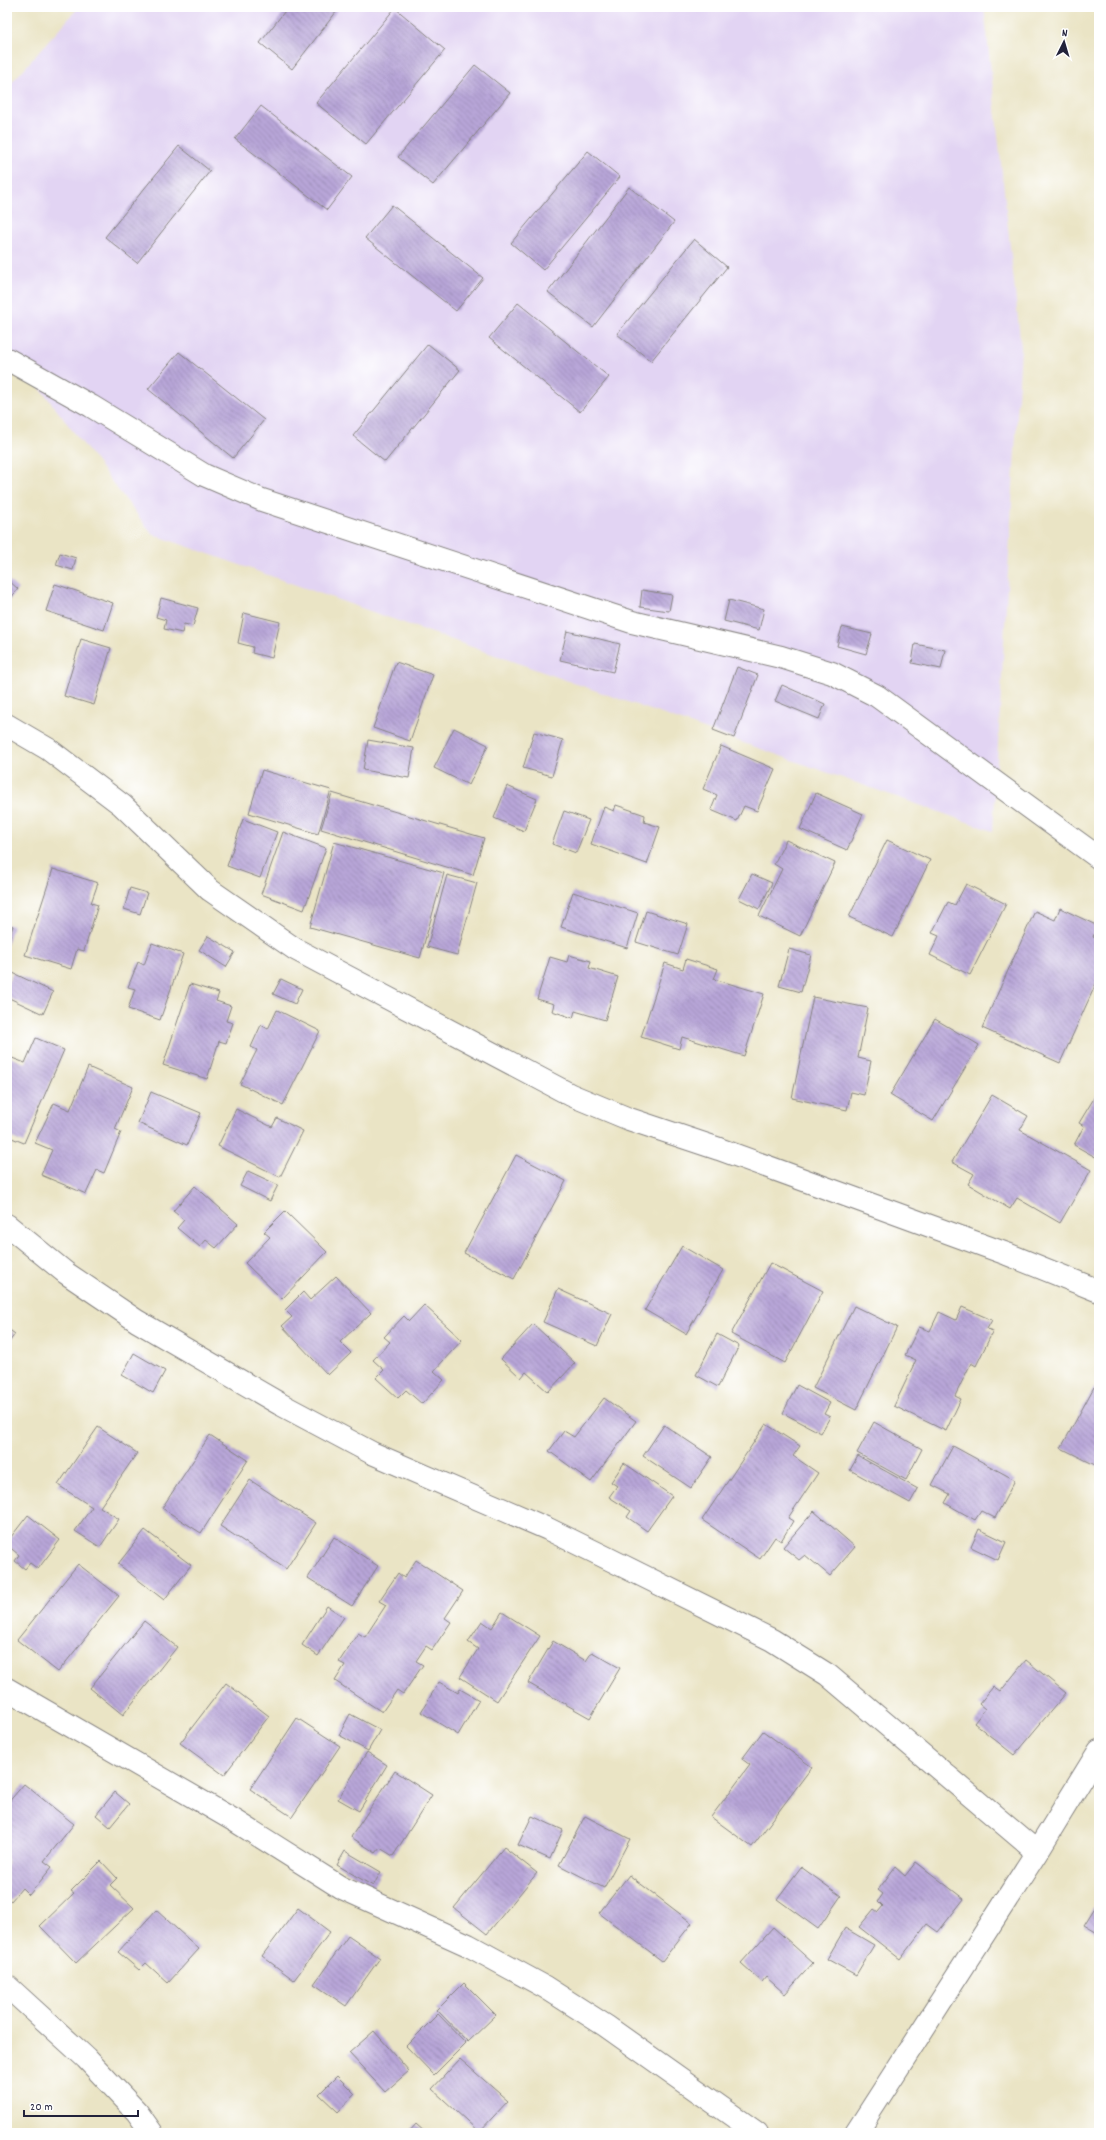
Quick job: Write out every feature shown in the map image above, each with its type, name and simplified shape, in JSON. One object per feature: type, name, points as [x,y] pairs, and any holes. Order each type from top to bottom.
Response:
[{"type":"street","points":[[7,359],[91,406],[204,475],[262,500],[632,622],[782,657],[832,673],[877,696],[1099,858]]},
{"type":"street","points":[[7,725],[48,749],[122,805],[210,890],[295,949],[571,1095],[629,1120],[727,1152],[1014,1256],[1099,1291]]},
{"type":"street","points":[[7,1226],[66,1274],[137,1321],[280,1404],[372,1453],[548,1529],[601,1554],[772,1640],[800,1656],[828,1675],[1037,1852]]},
{"type":"street","points":[[7,1689],[237,1822],[340,1887],[468,1945],[545,1987],[606,2026],[757,2133]]},
{"type":"street","points":[[856,2133],[1037,1852],[1099,1751]]},
{"type":"street","points":[[7,1986],[86,2058],[137,2112],[152,2133]]},
{"type":"shaded area","points":[[79,7],[984,7],[1021,347],[993,831],[152,534],[7,345],[7,88]]},
{"type":"building","points":[[288,7],[340,7],[292,69],[260,43]]},
{"type":"building","points":[[395,8],[445,50],[366,144],[316,103]]},
{"type":"building","points":[[475,65],[510,93],[433,185],[398,157]]},
{"type":"building","points":[[261,106],[352,177],[327,210],[235,139]]},
{"type":"building","points":[[179,146],[210,171],[137,263],[105,237]]},
{"type":"building","points":[[588,151],[620,177],[543,270],[511,243]]},
{"type":"building","points":[[629,187],[674,222],[593,327],[548,292]]},
{"type":"building","points":[[392,205],[483,278],[456,311],[365,238]]},
{"type":"building","points":[[694,239],[727,267],[651,361],[617,334]]},
{"type":"building","points":[[518,303],[609,377],[580,412],[489,338]]},
{"type":"building","points":[[428,344],[460,370],[385,462],[353,436]]},
{"type":"building","points":[[179,352],[264,420],[233,458],[148,389]]},
{"type":"building","points":[[60,553],[76,558],[73,570],[56,565]]},
{"type":"building","points":[[7,579],[18,589],[7,603]]},
{"type":"building","points":[[55,584],[113,603],[104,630],[46,611]]},
{"type":"building","points":[[642,590],[672,595],[669,611],[640,607]]},
{"type":"building","points":[[161,598],[198,608],[193,626],[184,624],[182,633],[164,629],[166,620],[156,617]]},
{"type":"building","points":[[729,600],[764,609],[759,630],[724,621]]},
{"type":"building","points":[[244,613],[280,622],[272,658],[252,653],[253,647],[238,643]]},
{"type":"building","points":[[842,627],[872,634],[866,654],[837,646]]},
{"type":"building","points":[[567,631],[620,644],[613,672],[560,660]]},
{"type":"building","points":[[81,639],[111,648],[94,705],[64,696]]},
{"type":"building","points":[[915,644],[945,650],[941,669],[912,663]]},
{"type":"building","points":[[396,662],[433,675],[410,741],[373,728]]},
{"type":"building","points":[[737,667],[758,675],[734,738],[713,730]]},
{"type":"building","points":[[782,685],[825,704],[819,719],[775,701]]},
{"type":"building","points":[[454,728],[488,745],[469,785],[434,768]]},
{"type":"building","points":[[534,732],[563,740],[552,776],[523,768]]},
{"type":"building","points":[[368,740],[414,748],[409,778],[363,770]]},
{"type":"building","points":[[721,746],[775,769],[757,811],[744,806],[737,821],[711,810],[717,795],[703,789]]},
{"type":"building","points":[[262,770],[331,790],[318,834],[249,813]]},
{"type":"building","points":[[507,786],[537,799],[524,831],[494,818]]},
{"type":"building","points":[[332,793],[484,838],[473,875],[321,829]]},
{"type":"building","points":[[816,793],[863,814],[847,850],[800,829]]},
{"type":"building","points":[[616,805],[645,815],[644,822],[660,827],[647,864],[591,844],[604,807],[614,811]]},
{"type":"building","points":[[564,811],[589,820],[576,853],[552,844]]},
{"type":"building","points":[[243,819],[277,832],[260,878],[227,866]]},
{"type":"building","points":[[283,832],[326,848],[304,910],[261,894]]},
{"type":"building","points":[[786,840],[835,863],[800,936],[759,916],[782,869],[774,864]]},
{"type":"building","points":[[887,840],[930,860],[893,937],[849,917]]},
{"type":"building","points":[[334,842],[444,873],[420,958],[310,927]]},
{"type":"building","points":[[53,869],[98,883],[91,903],[98,905],[84,951],[77,949],[71,969],[25,955]]},
{"type":"building","points":[[752,874],[772,883],[759,909],[739,899]]},
{"type":"building","points":[[447,875],[477,883],[457,955],[427,947]]},
{"type":"building","points":[[966,884],[1006,904],[970,975],[930,955],[939,936],[932,933],[948,902],[955,905]]},
{"type":"building","points":[[130,888],[147,893],[140,914],[124,909]]},
{"type":"building","points":[[573,892],[638,913],[627,948],[561,927]]},
{"type":"building","points":[[1060,908],[1098,926],[1093,937],[1099,940],[1099,977],[1060,1063],[982,1028],[1035,911],[1055,920]]},
{"type":"building","points":[[646,911],[688,924],[678,955],[636,942]]},
{"type":"building","points":[[7,924],[13,926],[7,945]]},
{"type":"building","points":[[208,936],[235,952],[226,967],[199,950]]},
{"type":"building","points":[[152,943],[183,954],[160,1020],[128,1009],[135,989],[128,987],[138,962],[144,965]]},
{"type":"building","points":[[789,949],[811,955],[801,992],[779,986]]},
{"type":"building","points":[[569,955],[591,961],[589,968],[618,977],[605,1020],[575,1011],[573,1018],[552,1011],[554,1004],[537,999],[550,957],[567,962]]},
{"type":"building","points":[[686,959],[718,969],[714,979],[764,994],[744,1056],[682,1037],[679,1049],[641,1037],[665,963],[683,969]]},
{"type":"building","points":[[13,973],[53,992],[43,1014],[7,997],[7,984]]},
{"type":"building","points":[[281,979],[302,989],[295,1004],[273,994]]},
{"type":"building","points":[[190,984],[219,993],[216,1001],[231,1006],[226,1021],[233,1023],[226,1043],[219,1041],[207,1079],[163,1065]]},
{"type":"building","points":[[813,997],[868,1008],[858,1058],[871,1061],[864,1095],[851,1092],[847,1110],[792,1098]]},
{"type":"building","points":[[277,1010],[320,1031],[283,1105],[240,1084],[257,1050],[251,1047],[261,1025],[268,1029]]},
{"type":"building","points":[[935,1019],[979,1045],[933,1121],[890,1095]]},
{"type":"building","points":[[36,1038],[64,1050],[24,1143],[7,1136],[7,1056],[25,1063]]},
{"type":"building","points":[[88,1067],[133,1087],[115,1129],[121,1132],[104,1173],[97,1170],[86,1194],[41,1175],[52,1150],[35,1143],[54,1103],[70,1110]]},
{"type":"building","points":[[151,1092],[201,1113],[187,1145],[138,1123]]},
{"type":"building","points":[[992,1095],[1028,1116],[1020,1130],[1091,1170],[1060,1223],[1017,1198],[1010,1209],[968,1184],[974,1174],[952,1162]]},
{"type":"building","points":[[1096,1095],[1099,1096],[1099,1159],[1074,1145],[1084,1126],[1079,1123]]},
{"type":"building","points":[[236,1109],[272,1127],[277,1118],[303,1131],[280,1177],[218,1146]]},
{"type":"building","points":[[516,1155],[566,1181],[514,1279],[464,1253]]},
{"type":"building","points":[[248,1171],[278,1185],[270,1201],[240,1186]]},
{"type":"building","points":[[195,1186],[238,1224],[216,1248],[206,1240],[200,1247],[177,1228],[184,1220],[173,1211]]},
{"type":"building","points":[[285,1211],[327,1252],[282,1299],[245,1263],[270,1237],[264,1232]]},
{"type":"building","points":[[682,1246],[723,1270],[686,1334],[645,1310]]},
{"type":"building","points":[[770,1263],[823,1291],[785,1363],[731,1334]]},
{"type":"building","points":[[336,1276],[371,1313],[340,1342],[351,1353],[328,1375],[282,1326],[292,1317],[285,1310],[303,1292],[310,1300]]},
{"type":"building","points":[[558,1289],[612,1314],[597,1346],[543,1322]]},
{"type":"building","points":[[424,1305],[462,1340],[434,1371],[444,1380],[422,1404],[406,1390],[398,1398],[376,1378],[384,1370],[373,1360],[390,1342],[384,1337],[404,1316],[409,1321]]},
{"type":"building","points":[[854,1306],[897,1327],[856,1410],[813,1388]]},
{"type":"building","points":[[962,1307],[992,1320],[987,1329],[993,1331],[976,1366],[971,1363],[955,1396],[961,1399],[946,1431],[894,1406],[916,1360],[905,1355],[919,1327],[930,1331],[939,1312],[956,1320]]},
{"type":"building","points":[[533,1324],[575,1363],[548,1392],[526,1372],[521,1378],[501,1359]]},
{"type":"building","points":[[7,1328],[15,1334],[7,1345]]},
{"type":"building","points":[[717,1334],[739,1346],[718,1387],[696,1375]]},
{"type":"building","points":[[134,1353],[165,1371],[153,1393],[122,1375]]},
{"type":"building","points":[[797,1385],[830,1403],[824,1414],[830,1417],[821,1433],[783,1413]]},
{"type":"building","points":[[1094,1387],[1099,1390],[1099,1467],[1061,1448]]},
{"type":"building","points":[[604,1398],[636,1421],[591,1482],[549,1451],[564,1431],[574,1437]]},
{"type":"building","points":[[874,1422],[922,1449],[906,1480],[857,1453]]},
{"type":"building","points":[[766,1424],[800,1446],[793,1456],[818,1473],[788,1518],[793,1521],[781,1541],[775,1537],[760,1559],[702,1520]]},
{"type":"building","points":[[664,1425],[712,1457],[691,1488],[643,1456]]},
{"type":"building","points":[[98,1427],[137,1453],[100,1507],[119,1519],[100,1547],[75,1531],[92,1507],[58,1485]]},
{"type":"building","points":[[210,1435],[248,1460],[201,1533],[162,1508]]},
{"type":"building","points":[[953,1446],[1015,1480],[995,1518],[981,1511],[975,1520],[945,1503],[950,1494],[932,1485]]},
{"type":"building","points":[[858,1456],[918,1489],[910,1503],[850,1470]]},
{"type":"building","points":[[624,1463],[672,1496],[647,1531],[627,1517],[631,1511],[609,1497],[617,1486],[611,1482]]},
{"type":"building","points":[[250,1480],[316,1523],[286,1569],[220,1526]]},
{"type":"building","points":[[814,1511],[855,1547],[830,1576],[805,1555],[799,1560],[783,1547]]},
{"type":"building","points":[[28,1515],[60,1540],[38,1569],[30,1563],[25,1569],[15,1561],[19,1555],[7,1545],[7,1542]]},
{"type":"building","points":[[979,1529],[1006,1542],[998,1560],[971,1547]]},
{"type":"building","points":[[145,1530],[191,1565],[164,1600],[118,1564]]},
{"type":"building","points":[[334,1537],[378,1566],[352,1606],[308,1578]]},
{"type":"building","points":[[416,1560],[463,1591],[445,1618],[451,1622],[432,1650],[426,1646],[416,1661],[423,1665],[403,1694],[397,1690],[382,1712],[335,1681],[345,1665],[339,1662],[358,1633],[365,1637],[386,1605],[379,1601],[398,1573],[404,1578]]},
{"type":"building","points":[[78,1564],[119,1596],[58,1672],[17,1640]]},
{"type":"building","points":[[327,1606],[344,1617],[318,1656],[302,1645]]},
{"type":"building","points":[[502,1612],[540,1636],[497,1701],[460,1677],[478,1649],[468,1642],[482,1621],[492,1628]]},
{"type":"building","points":[[144,1621],[177,1647],[123,1715],[90,1688]]},
{"type":"building","points":[[553,1641],[586,1661],[592,1652],[620,1668],[590,1718],[528,1683]]},
{"type":"building","points":[[1026,1660],[1066,1693],[1014,1755],[974,1723],[985,1709],[979,1704],[993,1687],[1000,1692]]},
{"type":"building","points":[[439,1682],[458,1693],[460,1689],[479,1700],[458,1735],[421,1712]]},
{"type":"building","points":[[226,1683],[269,1716],[224,1775],[180,1743]]},
{"type":"building","points":[[350,1714],[380,1730],[368,1751],[339,1735]]},
{"type":"building","points":[[297,1718],[340,1746],[292,1817],[250,1789]]},
{"type":"building","points":[[763,1731],[812,1767],[752,1847],[711,1817],[750,1765],[742,1759]]},
{"type":"building","points":[[367,1752],[387,1765],[359,1811],[338,1799]]},
{"type":"building","points":[[395,1771],[432,1795],[393,1856],[380,1848],[376,1853],[351,1837]]},
{"type":"building","points":[[24,1784],[74,1824],[44,1861],[52,1867],[29,1895],[22,1888],[11,1901],[7,1898],[7,1804]]},
{"type":"building","points":[[115,1792],[129,1804],[110,1827],[96,1815]]},
{"type":"building","points":[[532,1816],[563,1830],[550,1859],[518,1845]]},
{"type":"building","points":[[585,1816],[630,1839],[604,1888],[559,1865]]},
{"type":"building","points":[[504,1847],[537,1873],[487,1934],[454,1908]]},
{"type":"building","points":[[345,1851],[381,1872],[373,1886],[337,1865]]},
{"type":"building","points":[[101,1861],[117,1878],[110,1885],[134,1908],[76,1963],[40,1926],[74,1893],[71,1891]]},
{"type":"building","points":[[916,1862],[964,1899],[938,1932],[927,1924],[900,1959],[859,1927],[874,1909],[878,1912],[883,1906],[878,1901],[883,1894],[878,1890],[895,1867],[905,1876]]},
{"type":"building","points":[[801,1867],[841,1896],[818,1929],[777,1899]]},
{"type":"building","points":[[629,1875],[692,1923],[662,1961],[599,1913]]},
{"type":"building","points":[[1099,1901],[1099,1934],[1084,1925]]},
{"type":"building","points":[[298,1908],[330,1932],[294,1980],[262,1956]]},
{"type":"building","points":[[156,1910],[199,1949],[168,1983],[146,1963],[139,1970],[118,1952]]},
{"type":"building","points":[[773,1927],[813,1963],[785,1994],[766,1977],[762,1982],[741,1963]]},
{"type":"building","points":[[845,1928],[874,1945],[856,1975],[827,1959]]},
{"type":"building","points":[[348,1936],[380,1958],[346,2006],[314,1984]]},
{"type":"building","points":[[464,1983],[496,2015],[468,2042],[437,2010]]},
{"type":"building","points":[[438,2014],[466,2043],[434,2075],[406,2046]]},
{"type":"building","points":[[374,2031],[409,2071],[385,2092],[349,2053]]},
{"type":"building","points":[[460,2059],[508,2101],[479,2132],[432,2089]]},
{"type":"building","points":[[337,2076],[355,2094],[338,2112],[319,2094]]},
{"type":"building","points":[[416,2124],[426,2133],[408,2133]]}]
